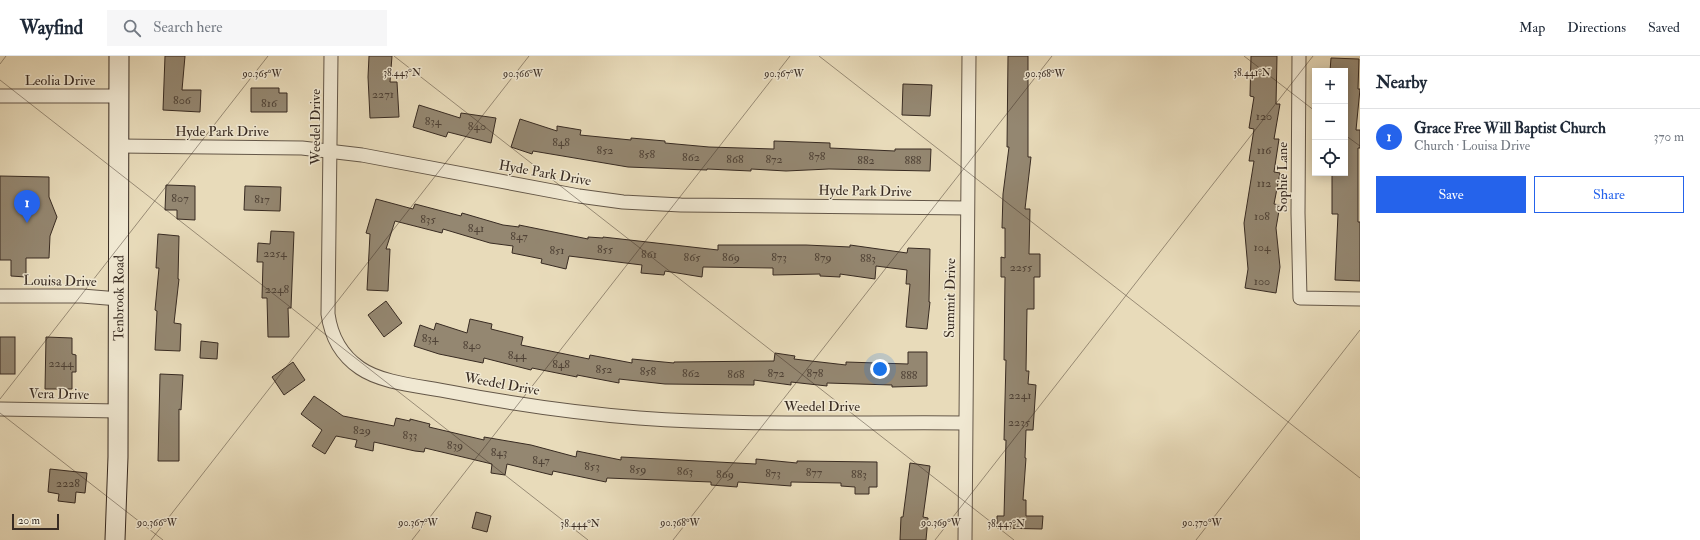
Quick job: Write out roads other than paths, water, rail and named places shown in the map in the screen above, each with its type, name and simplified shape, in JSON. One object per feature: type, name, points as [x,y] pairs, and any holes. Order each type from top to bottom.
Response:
[{"type":"street","name":"Tenbrook Road","points":[[115,540],[118,411],[120,146],[119,56]]},
{"type":"street","name":"Weedel Drive","points":[[331,56],[329,322],[332,333],[343,353],[351,361],[371,374],[394,381],[492,400],[640,418],[724,422],[965,423]]},
{"type":"street","name":"Summit Drive","points":[[965,540],[969,56]]},
{"type":"street","name":"Sophie Lane","points":[[1299,56],[1298,213],[1300,298],[1360,299]]},
{"type":"street","name":"Leolia Drive","points":[[0,96],[119,96]]},
{"type":"street","name":"Hyde Park Drive","points":[[120,146],[286,147],[362,155],[579,196],[623,202],[681,205],[967,208]]},
{"type":"street","name":"Louisa Drive","points":[[0,296],[82,296],[118,299]]},
{"type":"street","name":"Vera Drive","points":[[0,409],[118,411]]},
{"type":"place","name":"Grace Free Will Baptist Church","points":[[27,223]]}]
